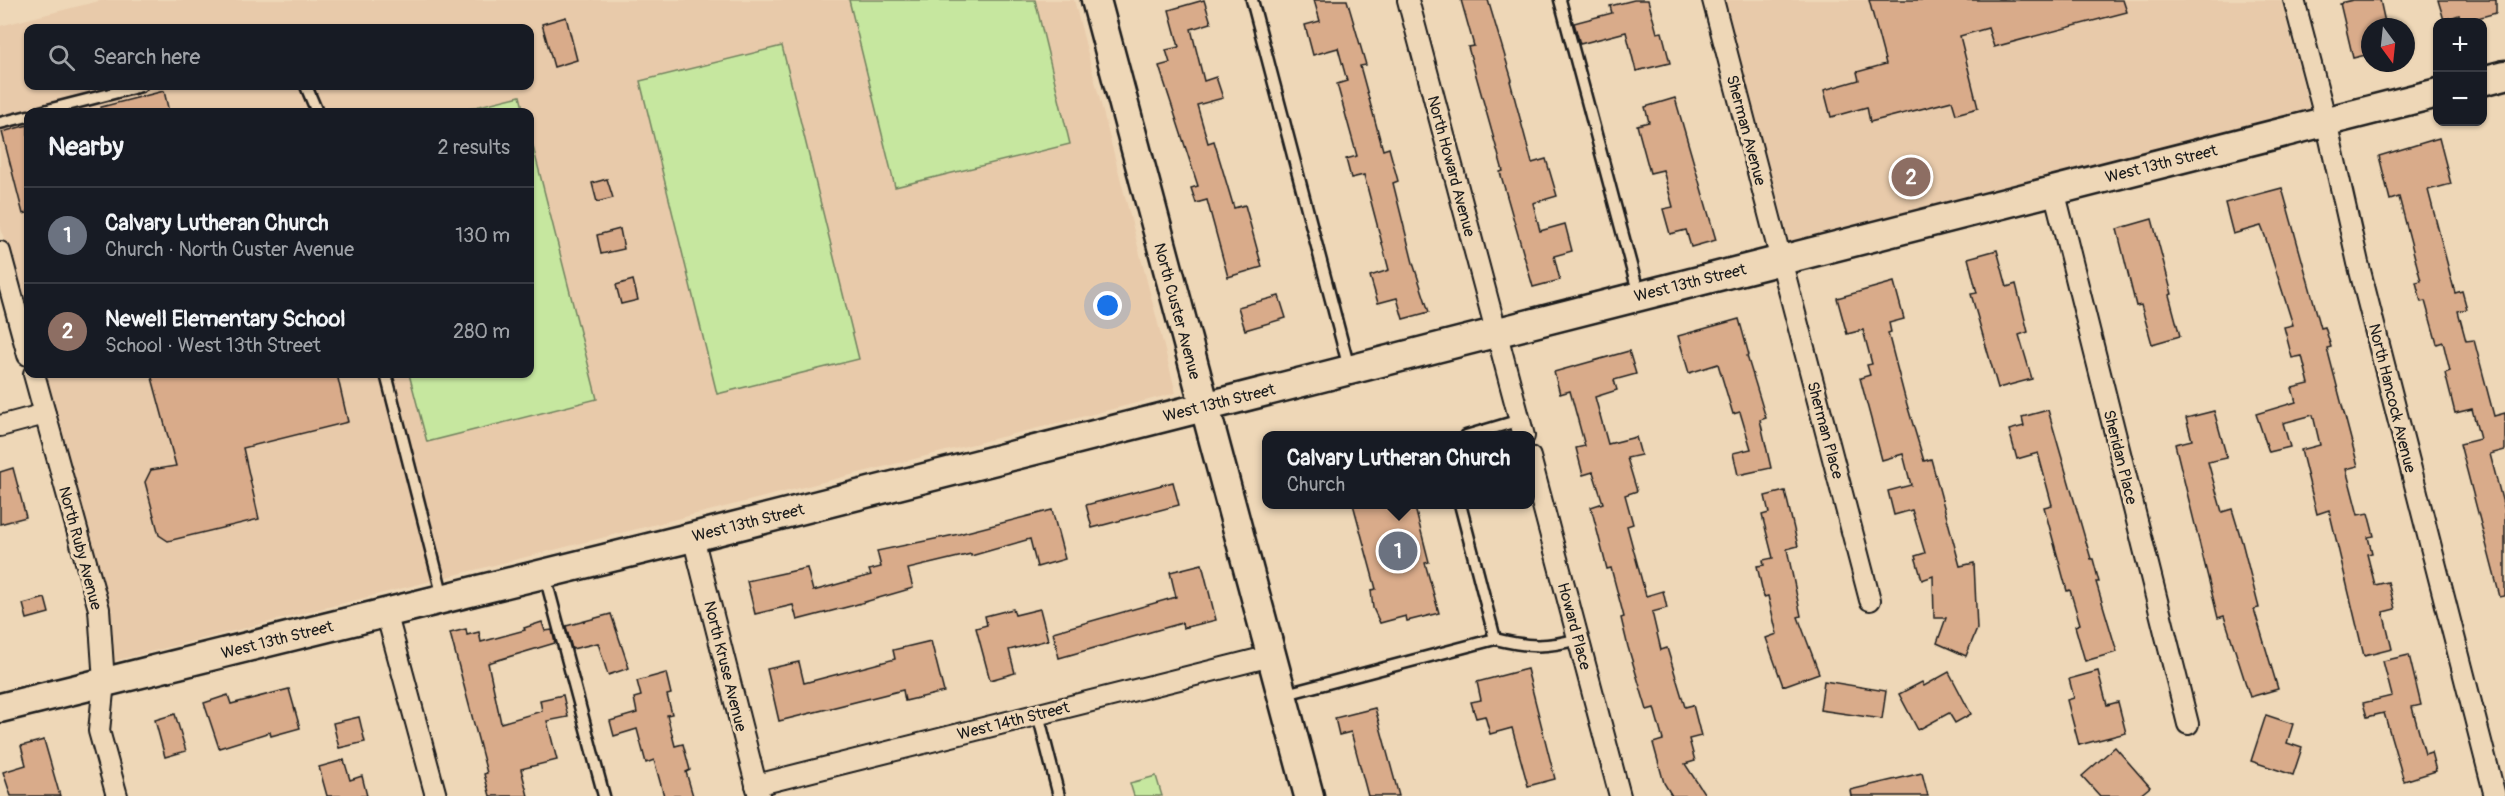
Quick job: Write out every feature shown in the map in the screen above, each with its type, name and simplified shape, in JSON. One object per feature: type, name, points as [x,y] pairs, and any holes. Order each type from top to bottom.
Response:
[{"type":"main road","name":"North Custer Avenue","points":[[1096,0],[1309,796]]},
{"type":"main road","points":[[2487,80],[2505,75]]},
{"type":"main road","name":"West 13th Street","points":[[0,708],[693,537],[1349,368],[2433,94]]},
{"type":"street","name":"North Howard Avenue","points":[[1408,0],[1496,331]]},
{"type":"street","name":"Sherman Avenue","points":[[1713,0],[1781,259]]},
{"type":"street","name":"North Hancock Avenue","points":[[2294,0],[2326,121],[2358,263],[2496,796]]},
{"type":"street","name":"Sheridan Place","points":[[2054,190],[2188,724]]},
{"type":"street","points":[[0,252],[24,340]]},
{"type":"street","name":"Sherman Place","points":[[1781,259],[1870,600]]},
{"type":"street","points":[[1496,331],[1522,428]]},
{"type":"street","name":"North Ruby Avenue","points":[[35,378],[99,609],[104,682],[99,731],[117,796]]},
{"type":"street","points":[[0,426],[45,414]]},
{"type":"street","name":"Howard Place","points":[[1535,476],[1620,796]]},
{"type":"street","name":"North Kruse Avenue","points":[[693,537],[757,791]]},
{"type":"street","points":[[386,612],[436,796]]},
{"type":"street","name":"West 14th Street","points":[[757,791],[1038,714],[1271,656]]},
{"type":"lane","points":[[1252,0],[1349,368]]},
{"type":"lane","points":[[1560,0],[1639,295]]},
{"type":"lane","points":[[56,108],[125,90]]},
{"type":"lane","points":[[308,90],[315,108]]},
{"type":"lane","points":[[0,123],[24,117]]},
{"type":"lane","points":[[387,378],[444,598]]},
{"type":"lane","points":[[1498,431],[1522,428]]},
{"type":"lane","points":[[1461,509],[1496,639]]},
{"type":"lane","points":[[544,573],[604,796]]},
{"type":"lane","points":[[1282,695],[1496,639],[1522,646],[1550,647],[1578,639]]},
{"type":"lane","points":[[1038,714],[1059,796]]},
{"type":"shaded area","points":[[103,0],[1074,0],[1176,393],[114,661],[40,378],[534,378],[534,108],[24,108],[24,318],[0,224],[0,26]]},
{"type":"shaded area","points":[[1724,0],[2281,0],[2310,110],[1790,244]]},
{"type":"green space","points":[[849,0],[1035,0],[1070,144],[895,187]]},
{"type":"green space","points":[[782,46],[859,359],[717,394],[640,81]]},
{"type":"green space","points":[[520,96],[523,108],[471,108]]},
{"type":"green space","points":[[534,151],[597,399],[427,442],[410,378],[534,378]]},
{"type":"green space","points":[[1156,776],[1162,796],[1134,796],[1130,783]]},
{"type":"building","points":[[1204,0],[1211,23],[1191,29],[1204,81],[1216,77],[1223,98],[1197,105],[1208,143],[1214,141],[1234,208],[1245,205],[1262,267],[1228,277],[1207,200],[1196,203],[1191,188],[1198,186],[1159,66],[1170,63],[1166,50],[1179,47],[1169,10]]},
{"type":"building","points":[[1314,0],[1347,0],[1366,65],[1360,66],[1383,150],[1389,148],[1398,181],[1393,183],[1413,263],[1429,312],[1403,319],[1397,298],[1378,303],[1370,276],[1389,270],[1364,175],[1351,178],[1346,159],[1357,156],[1337,84],[1347,81],[1338,48],[1313,55],[1305,25],[1320,21]]},
{"type":"building","points":[[1461,0],[1488,0],[1512,80],[1510,81],[1532,163],[1546,159],[1557,196],[1533,203],[1540,231],[1565,224],[1572,251],[1554,256],[1560,280],[1533,287],[1468,47],[1474,46]]},
{"type":"building","points":[[1634,0],[1648,0],[1657,33],[1662,32],[1670,63],[1636,71],[1626,32],[1580,44],[1574,23],[1612,13],[1610,6]]},
{"type":"building","points":[[1869,0],[2123,0],[2127,12],[1994,47],[1988,28],[1960,36],[1978,108],[1956,114],[1952,101],[1870,122],[1867,107],[1831,117],[1824,90],[1859,80],[1857,72],[1886,64]]},
{"type":"building","points":[[2353,0],[2380,0],[2384,18],[2361,18],[2361,56],[2353,58],[2340,3]]},
{"type":"building","points":[[2438,0],[2496,0],[2496,13],[2478,18],[2460,18],[2459,15],[2443,18]]},
{"type":"building","points":[[566,17],[577,60],[554,67],[542,24]]},
{"type":"building","points":[[164,91],[168,108],[101,108]]},
{"type":"building","points":[[1675,98],[1716,240],[1691,247],[1686,230],[1670,234],[1663,209],[1673,207],[1663,170],[1650,173],[1637,125],[1649,122],[1645,107]]},
{"type":"building","points":[[24,126],[24,214],[23,214],[2,132]]},
{"type":"building","points":[[2439,138],[2451,184],[2428,190],[2455,293],[2462,291],[2467,309],[2458,311],[2466,341],[2474,340],[2494,416],[2505,413],[2505,450],[2490,454],[2505,511],[2505,596],[2500,597],[2460,444],[2480,439],[2472,409],[2455,413],[2445,373],[2450,371],[2443,342],[2437,344],[2425,301],[2421,302],[2416,282],[2421,281],[2399,197],[2390,200],[2379,156]]},
{"type":"building","points":[[607,179],[613,198],[597,202],[592,183]]},
{"type":"building","points":[[2282,188],[2321,328],[2325,327],[2331,347],[2327,348],[2358,466],[2346,469],[2358,515],[2368,513],[2374,536],[2368,537],[2372,553],[2367,554],[2375,585],[2388,582],[2395,609],[2383,612],[2392,649],[2364,656],[2329,510],[2317,514],[2301,450],[2320,445],[2313,415],[2283,423],[2290,447],[2269,452],[2256,414],[2296,402],[2292,388],[2309,384],[2302,356],[2292,358],[2284,327],[2293,325],[2261,226],[2233,234],[2225,203]]},
{"type":"building","points":[[2152,219],[2172,294],[2169,295],[2180,336],[2152,344],[2141,305],[2136,306],[2117,229]]},
{"type":"building","points":[[620,229],[624,249],[601,254],[597,235]]},
{"type":"building","points":[[1997,250],[2007,287],[2016,284],[2028,332],[2019,335],[2032,379],[1998,388],[1971,294],[1977,293],[1968,258]]},
{"type":"building","points":[[633,280],[638,300],[621,304],[616,285]]},
{"type":"building","points":[[1894,282],[1904,319],[1889,323],[1891,332],[1888,333],[1905,398],[1924,461],[1931,459],[1960,566],[1974,563],[1977,629],[1966,656],[1937,643],[1946,618],[1934,618],[1933,576],[1922,580],[1915,556],[1925,553],[1912,510],[1894,515],[1888,491],[1911,485],[1903,454],[1882,460],[1860,378],[1870,375],[1867,365],[1872,364],[1863,330],[1847,334],[1837,298]]},
{"type":"building","points":[[1279,296],[1286,318],[1245,330],[1238,307]]},
{"type":"building","points":[[1739,319],[1749,355],[1747,356],[1766,418],[1760,420],[1771,468],[1738,475],[1733,453],[1751,449],[1740,412],[1733,414],[1718,364],[1689,373],[1678,336]]},
{"type":"building","points":[[1629,351],[1636,374],[1614,380],[1617,390],[1595,397],[1608,444],[1636,437],[1641,455],[1627,458],[1637,491],[1625,495],[1633,524],[1627,526],[1646,596],[1663,591],[1667,608],[1652,612],[1661,650],[1667,648],[1685,707],[1693,705],[1701,736],[1689,739],[1695,761],[1685,764],[1706,796],[1672,796],[1664,783],[1653,743],[1663,740],[1654,708],[1647,710],[1628,647],[1621,618],[1624,617],[1611,568],[1607,569],[1591,507],[1603,503],[1593,472],[1583,475],[1576,448],[1585,446],[1570,391],[1560,394],[1554,372]]},
{"type":"building","points":[[152,378],[338,378],[348,422],[243,448],[259,519],[168,541],[159,535],[145,482],[151,470],[176,466]]},
{"type":"building","points":[[2048,410],[2091,559],[2093,559],[2099,582],[2096,582],[2117,652],[2085,661],[2075,626],[2080,624],[2070,590],[2067,591],[2044,507],[2052,505],[2038,453],[2017,459],[2009,430],[2024,426],[2022,417]]},
{"type":"building","points":[[2214,411],[2227,458],[2208,462],[2222,512],[2232,509],[2259,608],[2254,609],[2278,689],[2250,697],[2224,616],[2218,618],[2175,444],[2192,440],[2186,418]]},
{"type":"building","points":[[13,468],[26,517],[0,524],[0,472]]},
{"type":"building","points":[[1173,482],[1179,505],[1092,528],[1086,505]]},
{"type":"building","points":[[1785,491],[1798,546],[1787,549],[1801,616],[1798,617],[1819,673],[1783,686],[1766,638],[1777,634],[1768,596],[1764,597],[1757,566],[1764,565],[1763,560],[1773,558],[1762,515],[1769,513],[1765,496]]},
{"type":"building","points":[[1354,509],[1415,509],[1429,562],[1425,563],[1439,613],[1407,621],[1406,616],[1380,623],[1373,608],[1371,590],[1376,589]]},
{"type":"building","points":[[1052,510],[1065,559],[1037,567],[1030,539],[971,556],[971,554],[908,569],[913,588],[851,606],[797,620],[793,605],[755,614],[747,581],[807,568],[813,591],[871,575],[869,570],[881,567],[877,551],[959,534]]},
{"type":"building","points":[[1202,564],[1216,620],[1183,628],[1182,623],[1059,658],[1053,632],[1176,597],[1170,572]]},
{"type":"building","points":[[45,598],[49,613],[27,619],[23,604]]},
{"type":"building","points":[[1013,609],[1015,615],[1040,609],[1048,640],[1009,650],[1015,673],[990,680],[976,628],[987,625],[985,616]]},
{"type":"building","points":[[611,614],[629,668],[608,675],[598,643],[572,649],[566,626]]},
{"type":"building","points":[[542,622],[545,631],[552,630],[555,643],[488,663],[501,723],[542,711],[540,700],[563,695],[568,717],[547,721],[557,760],[521,769],[528,796],[490,796],[484,774],[487,773],[450,633],[466,629],[467,635],[479,632],[481,642],[525,630],[524,628]]},
{"type":"building","points":[[931,641],[944,692],[905,701],[903,690],[779,721],[767,669],[799,662],[804,683],[895,659],[893,650]]},
{"type":"building","points":[[2409,655],[2421,705],[2412,707],[2425,754],[2431,752],[2436,771],[2404,781],[2384,713],[2367,717],[2363,703],[2392,696],[2383,661]]},
{"type":"building","points":[[1527,669],[1555,779],[1528,786],[1512,728],[1490,734],[1485,716],[1476,718],[1471,702],[1481,700],[1477,682]]},
{"type":"building","points":[[2098,671],[2107,705],[2118,702],[2126,733],[2079,745],[2067,700],[2074,698],[2069,679]]},
{"type":"building","points":[[1949,672],[1971,714],[1955,723],[1949,713],[1918,730],[1899,694],[1922,682],[1924,686]]},
{"type":"building","points":[[666,673],[671,694],[667,695],[672,714],[667,715],[675,746],[683,744],[690,770],[686,772],[693,796],[664,796],[654,760],[646,763],[637,729],[614,736],[610,721],[637,713],[634,698],[641,696],[637,681]]},
{"type":"building","points":[[1824,681],[1886,691],[1882,719],[1820,710]]},
{"type":"building","points":[[289,689],[300,728],[271,736],[270,732],[219,748],[204,703],[228,695],[231,704]]},
{"type":"building","points":[[1375,708],[1399,796],[1368,796],[1351,732],[1339,735],[1335,718]]},
{"type":"building","points":[[175,714],[186,751],[165,757],[155,720]]},
{"type":"building","points":[[2266,715],[2293,724],[2287,743],[2302,748],[2293,775],[2251,761]]},
{"type":"building","points":[[359,717],[365,742],[339,748],[333,723]]},
{"type":"building","points":[[44,740],[60,796],[11,796],[3,772],[26,765],[21,746]]},
{"type":"building","points":[[2115,747],[2150,787],[2139,796],[2100,796],[2082,776]]},
{"type":"building","points":[[344,760],[350,780],[362,776],[367,796],[327,796],[319,767]]},
{"type":"building","points":[[1922,773],[1928,796],[1851,796],[1850,790]]},
{"type":"place","name":"Newell Elementary School","points":[[1911,177]]},
{"type":"place","name":"Calvary Lutheran Church","points":[[1398,551]]}]
